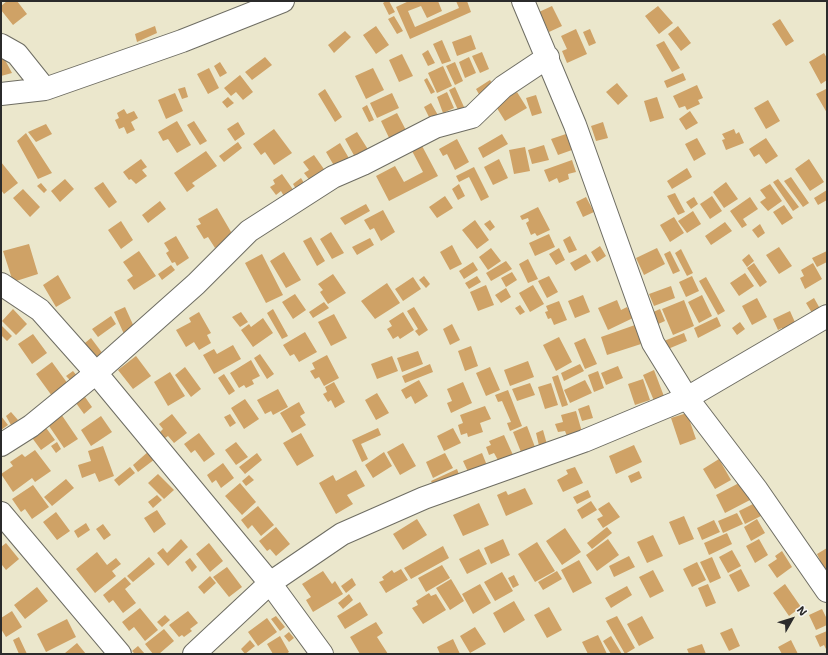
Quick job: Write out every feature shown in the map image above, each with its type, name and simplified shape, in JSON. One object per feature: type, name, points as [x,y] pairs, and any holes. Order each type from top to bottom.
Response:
[{"type":"street","points":[[1,94],[45,89],[182,41],[283,1]]},
{"type":"street","points":[[523,1],[576,125],[653,343],[687,398],[756,490],[827,591]]},
{"type":"street","points":[[1,45],[17,54],[45,89]]},
{"type":"street","points":[[1,445],[31,426],[96,373],[196,284],[249,231],[333,177],[363,164],[435,127],[472,117],[503,87],[548,57]]},
{"type":"street","points":[[1,284],[40,310],[96,373],[270,583],[322,654]]},
{"type":"street","points":[[194,654],[270,583],[342,534],[424,498],[584,441],[687,398],[827,316]]},
{"type":"street","points":[[1,513],[120,654]]},
{"type":"building","points":[[7,1],[17,1],[27,14],[13,25],[1,10],[1,6]]},
{"type":"building","points":[[389,1],[395,12],[389,15],[383,3]]},
{"type":"building","points":[[409,1],[438,1],[442,11],[427,18],[421,6],[408,11],[415,27],[459,8],[456,1],[467,1],[471,12],[410,39],[396,7]]},
{"type":"building","points":[[552,6],[562,26],[549,32],[539,12]]},
{"type":"building","points":[[658,6],[673,23],[659,34],[645,16]]},
{"type":"building","points":[[394,16],[403,31],[397,34],[388,19]]},
{"type":"building","points":[[780,19],[794,41],[786,46],[772,24]]},
{"type":"building","points":[[155,26],[157,33],[137,42],[135,34]]},
{"type":"building","points":[[376,26],[389,45],[376,54],[363,35]]},
{"type":"building","points":[[678,26],[691,43],[681,51],[668,34]]},
{"type":"building","points":[[576,29],[587,54],[567,63],[562,51],[567,49],[561,36]]},
{"type":"building","points":[[590,29],[596,43],[589,46],[583,32]]},
{"type":"building","points":[[345,31],[351,37],[334,53],[328,45]]},
{"type":"building","points":[[471,35],[476,49],[457,56],[452,42]]},
{"type":"building","points":[[442,40],[451,61],[442,64],[433,44]]},
{"type":"building","points":[[664,41],[680,68],[672,72],[656,45]]},
{"type":"building","points":[[428,50],[435,63],[428,66],[422,54]]},
{"type":"building","points":[[482,52],[489,69],[480,73],[472,56]]},
{"type":"building","points":[[824,53],[827,58],[827,80],[821,84],[809,62]]},
{"type":"building","points":[[402,54],[413,76],[399,82],[389,60]]},
{"type":"building","points":[[265,57],[272,65],[252,80],[245,72]]},
{"type":"building","points":[[469,57],[476,73],[465,78],[459,62]]},
{"type":"building","points":[[4,58],[12,73],[1,76],[1,59]]},
{"type":"building","points":[[220,62],[227,73],[220,77],[214,66]]},
{"type":"building","points":[[455,62],[463,81],[455,85],[446,66]]},
{"type":"building","points":[[443,66],[452,86],[437,93],[428,73]]},
{"type":"building","points":[[209,68],[219,88],[208,94],[197,74]]},
{"type":"building","points":[[373,68],[384,90],[366,99],[355,76]]},
{"type":"building","points":[[683,73],[686,80],[667,88],[664,81]]},
{"type":"building","points":[[240,75],[253,92],[243,100],[236,92],[231,96],[224,88]]},
{"type":"building","points":[[427,78],[435,92],[431,94],[424,80]]},
{"type":"building","points":[[490,80],[495,88],[480,96],[476,89]]},
{"type":"building","points":[[617,83],[628,96],[618,105],[606,92]]},
{"type":"building","points":[[697,85],[703,98],[698,100],[700,104],[687,110],[685,106],[679,108],[673,96]]},
{"type":"building","points":[[185,87],[188,97],[182,99],[178,89]]},
{"type":"building","points":[[455,87],[464,107],[458,110],[449,90]]},
{"type":"building","points":[[325,89],[342,117],[335,122],[318,94]]},
{"type":"building","points":[[826,89],[827,91],[827,113],[816,94]]},
{"type":"building","points":[[447,92],[454,108],[443,113],[437,97]]},
{"type":"building","points":[[517,92],[527,108],[505,121],[495,105]]},
{"type":"building","points":[[175,93],[183,111],[166,119],[158,100]]},
{"type":"building","points":[[392,93],[399,108],[377,118],[370,103]]},
{"type":"building","points":[[536,95],[542,113],[532,116],[526,98]]},
{"type":"building","points":[[228,97],[234,103],[227,108],[222,102]]},
{"type":"building","points":[[657,97],[664,118],[650,122],[644,101]]},
{"type":"building","points":[[768,100],[780,121],[766,129],[754,108]]},
{"type":"building","points":[[431,103],[443,124],[435,129],[424,107]]},
{"type":"building","points":[[367,105],[374,120],[369,122],[362,108]]},
{"type":"building","points":[[124,109],[127,114],[134,111],[138,118],[131,122],[135,130],[127,134],[124,127],[119,129],[115,120],[119,118],[117,113]]},
{"type":"building","points":[[690,111],[698,123],[686,130],[679,119]]},
{"type":"building","points":[[397,113],[409,136],[392,144],[381,121]]},
{"type":"building","points":[[177,121],[191,145],[177,153],[168,139],[163,141],[158,132]]},
{"type":"building","points":[[194,121],[207,141],[200,145],[187,125]]},
{"type":"building","points":[[238,122],[245,134],[235,141],[227,129]]},
{"type":"building","points":[[603,122],[608,138],[596,141],[591,126]]},
{"type":"building","points":[[46,124],[52,134],[36,142],[28,132]]},
{"type":"building","points":[[274,129],[292,153],[274,165],[265,152],[261,155],[253,144]]},
{"type":"building","points":[[734,129],[736,134],[739,132],[744,143],[726,150],[722,140],[725,139],[722,134]]},
{"type":"building","points":[[357,132],[369,151],[356,159],[345,139]]},
{"type":"building","points":[[26,133],[52,173],[38,179],[17,141]]},
{"type":"building","points":[[502,134],[508,144],[483,158],[478,148]]},
{"type":"building","points":[[566,134],[572,150],[558,155],[551,139]]},
{"type":"building","points":[[697,138],[706,154],[694,161],[685,144]]},
{"type":"building","points":[[766,138],[778,156],[766,164],[759,154],[754,157],[749,149]]},
{"type":"building","points":[[457,139],[469,162],[455,170],[447,154],[443,156],[439,149]]},
{"type":"building","points":[[238,142],[242,148],[224,162],[219,156]]},
{"type":"building","points":[[340,143],[350,160],[336,169],[326,152]]},
{"type":"building","points":[[421,144],[438,176],[389,201],[376,176],[395,166],[404,182],[423,172],[411,149]]},
{"type":"building","points":[[544,145],[549,160],[532,164],[528,150]]},
{"type":"building","points":[[525,147],[530,171],[514,174],[509,150]]},
{"type":"building","points":[[206,151],[217,166],[192,183],[195,186],[187,192],[174,173]]},
{"type":"building","points":[[314,155],[326,172],[311,182],[304,173],[309,170],[303,162]]},
{"type":"building","points":[[141,159],[147,167],[142,170],[147,176],[136,184],[131,179],[129,180],[123,172]]},
{"type":"building","points":[[499,159],[508,178],[493,185],[484,167]]},
{"type":"building","points":[[809,159],[824,182],[810,191],[795,169]]},
{"type":"building","points":[[572,160],[576,172],[568,174],[569,179],[559,183],[557,178],[549,182],[544,170]]},
{"type":"building","points":[[1,162],[18,183],[4,194],[1,190]]},
{"type":"building","points":[[474,167],[489,197],[481,201],[469,177],[459,182],[456,176]]},
{"type":"building","points":[[687,168],[692,177],[672,189],[667,181]]},
{"type":"building","points":[[282,174],[294,191],[285,198],[281,191],[276,195],[270,187],[275,184],[273,180]]},
{"type":"building","points":[[791,177],[809,203],[803,207],[784,181]]},
{"type":"building","points":[[301,178],[304,183],[296,189],[293,184]]},
{"type":"building","points":[[65,179],[74,189],[60,202],[51,191]]},
{"type":"building","points":[[778,179],[799,207],[793,211],[773,182]]},
{"type":"building","points":[[103,182],[117,202],[109,208],[94,188]]},
{"type":"building","points":[[726,182],[738,199],[724,208],[713,192]]},
{"type":"building","points":[[41,183],[47,190],[44,193],[37,186]]},
{"type":"building","points":[[459,184],[465,196],[458,200],[452,189]]},
{"type":"building","points":[[770,184],[782,201],[768,211],[760,202],[766,198],[760,190]]},
{"type":"building","points":[[23,189],[40,207],[30,217],[13,198]]},
{"type":"building","points":[[827,190],[827,200],[818,205],[814,198]]},
{"type":"building","points":[[675,193],[685,212],[678,215],[667,196]]},
{"type":"building","points":[[445,196],[453,208],[437,218],[429,207]]},
{"type":"building","points":[[712,196],[722,211],[710,219],[700,204]]},
{"type":"building","points":[[586,197],[594,212],[583,217],[576,202]]},
{"type":"building","points":[[694,197],[698,204],[691,209],[686,202]]},
{"type":"building","points":[[750,197],[758,209],[743,219],[747,225],[742,228],[730,211]]},
{"type":"building","points":[[160,201],[166,209],[148,223],[142,215]]},
{"type":"building","points":[[366,204],[370,211],[345,225],[340,218]]},
{"type":"building","points":[[784,205],[793,218],[782,225],[773,212]]},
{"type":"building","points":[[538,207],[550,230],[537,236],[535,233],[531,235],[526,223],[529,221],[528,218],[522,220],[520,216]]},
{"type":"building","points":[[217,208],[234,237],[215,248],[208,237],[204,239],[196,226],[201,224],[198,219]]},
{"type":"building","points":[[383,210],[395,232],[381,241],[374,228],[370,230],[364,220]]},
{"type":"building","points":[[693,211],[701,224],[687,233],[678,221]]},
{"type":"building","points":[[674,217],[684,233],[670,242],[660,225]]},
{"type":"building","points":[[475,220],[489,240],[477,249],[462,230]]},
{"type":"building","points":[[490,220],[495,227],[490,231],[484,224]]},
{"type":"building","points":[[121,221],[133,240],[121,249],[108,230]]},
{"type":"building","points":[[725,222],[732,231],[711,245],[705,236]]},
{"type":"building","points":[[760,224],[765,233],[758,238],[752,230]]},
{"type":"building","points":[[331,232],[344,253],[332,259],[320,239]]},
{"type":"building","points":[[549,234],[555,247],[535,256],[529,243]]},
{"type":"building","points":[[176,236],[189,258],[177,266],[175,262],[172,263],[166,253],[169,251],[164,243]]},
{"type":"building","points":[[570,236],[577,250],[569,253],[563,240]]},
{"type":"building","points":[[311,237],[325,261],[317,266],[303,241]]},
{"type":"building","points":[[370,238],[374,245],[357,255],[352,247]]},
{"type":"building","points":[[29,244],[38,274],[13,282],[3,251]]},
{"type":"building","points":[[452,245],[462,264],[450,270],[440,252]]},
{"type":"building","points":[[600,246],[606,256],[597,262],[591,252]]},
{"type":"building","points":[[779,247],[792,266],[779,274],[766,255]]},
{"type":"building","points":[[491,248],[501,261],[488,270],[479,257]]},
{"type":"building","points":[[559,248],[565,260],[556,265],[549,254]]},
{"type":"building","points":[[657,248],[665,264],[644,275],[636,258]]},
{"type":"building","points":[[681,249],[693,273],[687,276],[675,253]]},
{"type":"building","points":[[139,251],[156,276],[134,290],[127,280],[133,276],[123,262]]},
{"type":"building","points":[[670,251],[680,271],[673,274],[664,254]]},
{"type":"building","points":[[827,251],[827,262],[817,267],[812,258]]},
{"type":"building","points":[[284,252],[301,280],[286,288],[270,261]]},
{"type":"building","points":[[262,254],[283,295],[266,303],[245,263]]},
{"type":"building","points":[[586,254],[591,262],[575,271],[570,263]]},
{"type":"building","points":[[749,254],[754,261],[747,267],[742,260]]},
{"type":"building","points":[[528,259],[538,279],[528,283],[519,264]]},
{"type":"building","points":[[506,261],[512,269],[491,281],[486,273]]},
{"type":"building","points":[[473,262],[478,270],[464,279],[459,271]]},
{"type":"building","points":[[754,263],[767,282],[760,287],[747,268]]},
{"type":"building","points":[[813,263],[822,279],[805,289],[800,278],[804,276],[801,270]]},
{"type":"building","points":[[171,265],[175,270],[162,280],[158,274]]},
{"type":"building","points":[[512,272],[517,280],[506,287],[501,278]]},
{"type":"building","points":[[745,273],[754,286],[739,296],[730,283]]},
{"type":"building","points":[[333,274],[346,293],[328,304],[320,292],[323,290],[318,284]]},
{"type":"building","points":[[58,275],[71,298],[56,307],[43,285]]},
{"type":"building","points":[[424,276],[430,284],[426,288],[419,280]]},
{"type":"building","points":[[477,276],[481,282],[469,289],[465,283]]},
{"type":"building","points":[[549,276],[558,292],[547,298],[538,281]]},
{"type":"building","points":[[692,276],[699,291],[686,297],[679,282]]},
{"type":"building","points":[[413,277],[421,289],[403,301],[395,289]]},
{"type":"building","points":[[706,277],[725,311],[718,315],[699,281]]},
{"type":"building","points":[[387,283],[400,303],[375,319],[361,301]]},
{"type":"building","points":[[486,285],[494,305],[478,311],[470,292]]},
{"type":"building","points":[[533,285],[544,304],[530,312],[519,293]]},
{"type":"building","points":[[671,286],[675,298],[654,306],[649,294]]},
{"type":"building","points":[[506,288],[511,297],[501,303],[495,295]]},
{"type":"building","points":[[295,294],[306,310],[293,319],[282,302]]},
{"type":"building","points":[[583,295],[590,312],[575,318],[568,301]]},
{"type":"building","points":[[702,295],[712,316],[699,323],[688,302]]},
{"type":"building","points":[[757,298],[767,317],[752,325],[742,306]]},
{"type":"building","points":[[814,298],[823,314],[815,318],[806,303]]},
{"type":"building","points":[[617,300],[621,310],[627,307],[633,318],[608,330],[598,308]]},
{"type":"building","points":[[684,300],[694,326],[673,335],[662,309]]},
{"type":"building","points":[[559,301],[567,320],[554,325],[551,318],[548,319],[545,312],[548,311],[546,306]]},
{"type":"building","points":[[324,302],[329,308],[313,318],[309,312]]},
{"type":"building","points":[[520,305],[525,312],[520,315],[515,308]]},
{"type":"building","points":[[125,307],[135,329],[124,334],[114,312]]},
{"type":"building","points":[[414,307],[428,330],[419,336],[415,331],[418,329],[407,311]]},
{"type":"building","points":[[13,309],[27,324],[16,335],[2,321]]},
{"type":"building","points":[[273,309],[288,336],[282,339],[267,313]]},
{"type":"building","points":[[660,309],[665,321],[656,325],[651,313]]},
{"type":"building","points":[[790,311],[798,329],[785,335],[782,328],[778,330],[773,319]]},
{"type":"building","points":[[199,312],[211,333],[207,335],[211,343],[199,350],[194,342],[186,347],[176,330],[191,322],[189,318]]},
{"type":"building","points":[[241,312],[248,322],[240,327],[232,317]]},
{"type":"building","points":[[403,312],[414,330],[400,339],[398,336],[393,339],[387,329],[392,326],[389,321]]},
{"type":"building","points":[[334,314],[347,338],[331,346],[318,322]]},
{"type":"building","points":[[111,316],[116,324],[98,337],[92,329]]},
{"type":"building","points":[[717,317],[721,326],[698,338],[694,328]]},
{"type":"building","points":[[263,318],[273,333],[253,347],[241,330],[249,324],[251,327]]},
{"type":"building","points":[[740,322],[745,329],[737,335],[732,328]]},
{"type":"building","points":[[452,324],[460,340],[450,345],[443,329]]},
{"type":"building","points":[[1,325],[12,336],[7,341],[1,335]]},
{"type":"building","points":[[635,325],[641,344],[607,355],[601,337]]},
{"type":"building","points":[[305,332],[317,352],[299,362],[294,354],[290,356],[283,345]]},
{"type":"building","points":[[684,333],[687,341],[668,349],[664,341]]},
{"type":"building","points":[[33,334],[47,353],[32,364],[18,344]]},
{"type":"building","points":[[559,337],[572,362],[556,371],[543,345]]},
{"type":"building","points":[[91,338],[103,354],[92,363],[80,347]]},
{"type":"building","points":[[585,338],[597,364],[585,369],[574,343]]},
{"type":"building","points":[[233,345],[241,359],[214,374],[203,355],[214,349],[217,354]]},
{"type":"building","points":[[471,346],[478,366],[465,371],[458,351]]},
{"type":"building","points":[[418,351],[423,364],[402,372],[397,358]]},
{"type":"building","points":[[260,354],[274,374],[267,379],[254,358]]},
{"type":"building","points":[[327,355],[339,378],[324,386],[319,377],[315,379],[310,371],[315,369],[312,363]]},
{"type":"building","points":[[136,356],[151,376],[133,389],[118,370]]},
{"type":"building","points":[[392,356],[398,371],[377,379],[371,364]]},
{"type":"building","points":[[251,360],[260,376],[252,380],[254,384],[246,388],[244,385],[239,388],[230,373]]},
{"type":"building","points":[[528,361],[534,377],[510,386],[504,370]]},
{"type":"building","points":[[52,362],[68,384],[52,396],[36,374]]},
{"type":"building","points":[[430,364],[433,372],[405,383],[402,376]]},
{"type":"building","points":[[580,364],[584,371],[564,381],[561,373]]},
{"type":"building","points":[[618,366],[623,378],[606,385],[601,373]]},
{"type":"building","points":[[185,367],[201,389],[191,397],[175,375]]},
{"type":"building","points":[[490,367],[500,390],[486,396],[476,373]]},
{"type":"building","points":[[654,370],[665,399],[655,403],[643,375]]},
{"type":"building","points":[[73,371],[78,377],[72,382],[66,376]]},
{"type":"building","points":[[598,371],[604,388],[594,392],[588,375]]},
{"type":"building","points":[[170,372],[185,396],[168,406],[154,382]]},
{"type":"building","points":[[224,374],[235,391],[229,395],[218,378]]},
{"type":"building","points":[[558,375],[568,405],[562,407],[552,377]]},
{"type":"building","points":[[643,379],[650,400],[635,405],[628,384]]},
{"type":"building","points":[[419,380],[428,396],[415,404],[411,396],[406,399],[401,390]]},
{"type":"building","points":[[585,380],[592,393],[570,403],[564,390]]},
{"type":"building","points":[[334,382],[345,402],[335,408],[331,400],[328,402],[323,394],[327,392],[325,387]]},
{"type":"building","points":[[463,382],[472,403],[451,413],[447,403],[452,401],[447,389]]},
{"type":"building","points":[[530,383],[535,395],[517,401],[512,389]]},
{"type":"building","points":[[551,383],[558,405],[545,409],[538,387]]},
{"type":"building","points":[[278,389],[288,407],[273,415],[271,411],[265,414],[257,400]]},
{"type":"building","points":[[508,390],[522,426],[510,431],[507,423],[511,422],[502,401],[498,402],[495,395]]},
{"type":"building","points":[[377,393],[389,413],[376,420],[365,400]]},
{"type":"building","points":[[85,397],[92,407],[84,414],[76,403]]},
{"type":"building","points":[[245,399],[259,419],[244,429],[231,408]]},
{"type":"building","points":[[299,402],[305,413],[300,416],[306,425],[292,433],[280,413]]},
{"type":"building","points":[[589,405],[593,418],[582,421],[578,409]]},
{"type":"building","points":[[485,406],[491,419],[480,423],[483,432],[468,437],[467,433],[461,435],[458,425],[463,423],[460,415]]},
{"type":"building","points":[[576,411],[582,432],[567,436],[565,431],[558,432],[555,424],[563,422],[561,415]]},
{"type":"building","points":[[11,412],[18,420],[11,425],[6,416]]},
{"type":"building","points":[[687,413],[696,439],[680,445],[671,418]]},
{"type":"building","points":[[61,414],[78,439],[64,448],[47,423]]},
{"type":"building","points":[[172,414],[187,433],[174,443],[168,436],[165,438],[160,432],[163,429],[159,424]]},
{"type":"building","points":[[230,414],[236,423],[230,427],[224,417]]},
{"type":"building","points":[[1,416],[8,425],[1,430]]},
{"type":"building","points":[[101,416],[112,432],[91,446],[81,430]]},
{"type":"building","points":[[44,425],[55,440],[41,450],[30,435]]},
{"type":"building","points":[[527,426],[535,447],[521,452],[513,432]]},
{"type":"building","points":[[378,428],[381,435],[361,444],[368,459],[362,462],[352,440]]},
{"type":"building","points":[[453,428],[461,443],[444,451],[437,436]]},
{"type":"building","points":[[543,430],[548,448],[540,450],[536,433]]},
{"type":"building","points":[[199,433],[215,454],[204,462],[195,450],[191,453],[184,444]]},
{"type":"building","points":[[301,433],[314,456],[297,466],[283,443]]},
{"type":"building","points":[[504,435],[513,455],[499,462],[494,453],[489,455],[486,447],[491,445],[489,441]]},
{"type":"building","points":[[57,442],[61,449],[56,453],[51,446]]},
{"type":"building","points":[[236,442],[248,457],[236,465],[225,450]]},
{"type":"building","points":[[403,443],[416,466],[400,475],[387,452]]},
{"type":"building","points":[[634,445],[642,462],[616,474],[609,456]]},
{"type":"building","points":[[103,446],[114,476],[99,482],[95,473],[82,478],[78,465],[91,461],[88,451]]},
{"type":"building","points":[[35,450],[51,471],[35,482],[32,478],[13,492],[1,474],[13,466],[10,462],[22,454],[25,457]]},
{"type":"building","points":[[149,451],[155,459],[138,472],[133,465]]},
{"type":"building","points":[[384,452],[392,466],[373,478],[365,465]]},
{"type":"building","points":[[257,453],[262,460],[245,474],[239,467]]},
{"type":"building","points":[[445,453],[453,468],[433,478],[426,462]]},
{"type":"building","points":[[482,453],[488,468],[470,476],[463,461]]},
{"type":"building","points":[[719,459],[731,480],[715,489],[703,469]]},
{"type":"building","points":[[223,463],[234,478],[221,488],[216,480],[212,483],[207,475]]},
{"type":"building","points":[[130,467],[135,473],[119,486],[114,480]]},
{"type":"building","points":[[575,467],[583,483],[563,492],[557,480],[568,474],[566,470]]},
{"type":"building","points":[[457,469],[461,480],[436,492],[431,481]]},
{"type":"building","points":[[356,470],[365,486],[347,495],[353,504],[336,514],[319,483],[333,475],[336,481]]},
{"type":"building","points":[[639,471],[642,478],[631,483],[628,476]]},
{"type":"building","points":[[158,474],[174,490],[164,499],[148,483]]},
{"type":"building","points":[[249,475],[254,480],[246,486],[242,481]]},
{"type":"building","points":[[66,479],[74,488],[52,506],[44,497]]},
{"type":"building","points":[[741,482],[750,500],[725,513],[716,495]]},
{"type":"building","points":[[240,483],[256,502],[242,515],[225,496]]},
{"type":"building","points":[[33,485],[49,507],[32,519],[25,509],[21,512],[12,499]]},
{"type":"building","points":[[525,488],[533,504],[506,516],[497,495],[506,491],[508,495]]},
{"type":"building","points":[[588,490],[591,497],[577,504],[573,497]]},
{"type":"building","points":[[157,495],[162,500],[153,508],[148,502]]},
{"type":"building","points":[[591,501],[597,510],[582,519],[577,510]]},
{"type":"building","points":[[759,501],[765,514],[745,524],[739,511]]},
{"type":"building","points":[[609,502],[620,517],[603,528],[597,519],[603,516],[598,509]]},
{"type":"building","points":[[479,503],[489,525],[463,536],[453,515]]},
{"type":"building","points":[[258,506],[274,525],[261,536],[252,525],[248,529],[241,520]]},
{"type":"building","points":[[157,510],[166,524],[154,533],[144,518]]},
{"type":"building","points":[[56,512],[70,531],[57,540],[43,522]]},
{"type":"building","points":[[737,513],[743,524],[723,533],[718,521]]},
{"type":"building","points":[[684,516],[694,539],[679,545],[669,522]]},
{"type":"building","points":[[417,519],[427,535],[403,550],[393,534]]},
{"type":"building","points":[[757,519],[765,533],[751,541],[744,527]]},
{"type":"building","points":[[714,520],[720,532],[702,540],[697,528]]},
{"type":"building","points":[[86,523],[90,530],[78,538],[74,531]]},
{"type":"building","points":[[103,524],[111,535],[104,540],[96,529]]},
{"type":"building","points":[[276,527],[290,544],[276,556],[270,549],[267,551],[259,541]]},
{"type":"building","points":[[607,527],[612,533],[592,549],[587,543]]},
{"type":"building","points":[[565,528],[581,552],[562,565],[546,541]]},
{"type":"building","points":[[727,533],[732,544],[709,555],[704,543]]},
{"type":"building","points":[[653,535],[663,556],[647,563],[637,542]]},
{"type":"building","points":[[181,539],[188,547],[168,566],[157,553],[163,548],[167,553]]},
{"type":"building","points":[[503,539],[510,555],[491,564],[484,548]]},
{"type":"building","points":[[608,539],[619,555],[597,571],[586,555]]},
{"type":"building","points":[[759,539],[768,555],[755,563],[746,546]]},
{"type":"building","points":[[537,542],[555,571],[535,582],[518,554]]},
{"type":"building","points":[[6,543],[19,559],[6,570],[2,565],[1,566],[1,547]]},
{"type":"building","points":[[209,543],[223,561],[210,572],[196,554]]},
{"type":"building","points":[[443,546],[449,558],[411,579],[404,568]]},
{"type":"building","points":[[827,548],[827,569],[826,568],[821,571],[815,563],[820,560],[817,554]]},
{"type":"building","points":[[479,549],[487,564],[467,574],[459,559]]},
{"type":"building","points":[[732,550],[741,566],[728,573],[719,557]]},
{"type":"building","points":[[782,551],[792,567],[777,578],[768,565],[777,559],[775,556]]},
{"type":"building","points":[[97,552],[107,565],[116,558],[121,564],[112,571],[116,576],[95,593],[76,569]]},
{"type":"building","points":[[629,556],[635,567],[614,577],[609,566]]},
{"type":"building","points":[[149,557],[155,564],[133,582],[127,576]]},
{"type":"building","points":[[712,557],[721,578],[710,583],[700,562]]},
{"type":"building","points":[[190,558],[197,567],[192,572],[185,562]]},
{"type":"building","points":[[579,560],[592,583],[573,593],[561,570]]},
{"type":"building","points":[[697,562],[706,580],[692,587],[683,569]]},
{"type":"building","points":[[442,565],[450,578],[426,592],[418,578]]},
{"type":"building","points":[[227,567],[242,587],[229,597],[213,577]]},
{"type":"building","points":[[401,569],[408,580],[386,593],[379,582],[384,580],[382,577],[392,570],[394,573]]},
{"type":"building","points":[[741,569],[750,586],[738,592],[729,575]]},
{"type":"building","points":[[653,570],[664,591],[650,598],[639,577]]},
{"type":"building","points":[[323,571],[332,584],[335,581],[343,594],[313,612],[306,600],[311,597],[302,584]]},
{"type":"building","points":[[557,571],[562,579],[543,590],[538,582]]},
{"type":"building","points":[[502,572],[513,591],[495,601],[484,582]]},
{"type":"building","points":[[514,575],[519,585],[513,588],[508,578]]},
{"type":"building","points":[[210,576],[216,583],[204,594],[198,587]]},
{"type":"building","points":[[125,577],[131,584],[125,589],[136,603],[123,613],[113,600],[109,603],[103,595]]},
{"type":"building","points":[[352,578],[356,585],[346,593],[341,586]]},
{"type":"building","points":[[451,579],[464,601],[450,610],[436,588]]},
{"type":"building","points":[[480,584],[491,603],[473,614],[462,594]]},
{"type":"building","points":[[708,584],[716,603],[706,607],[698,588]]},
{"type":"building","points":[[785,584],[801,607],[789,616],[773,593]]},
{"type":"building","points":[[627,586],[632,595],[611,608],[605,598]]},
{"type":"building","points":[[37,587],[48,601],[25,619],[14,605]]},
{"type":"building","points":[[429,593],[431,596],[436,594],[446,610],[423,624],[412,608],[418,605],[416,601]]},
{"type":"building","points":[[349,594],[353,600],[343,609],[338,603]]},
{"type":"building","points":[[514,601],[525,620],[504,633],[493,613]]},
{"type":"building","points":[[360,602],[368,615],[345,629],[337,616]]},
{"type":"building","points":[[549,607],[562,630],[547,638],[534,615]]},
{"type":"building","points":[[140,608],[158,630],[145,641],[134,627],[129,631],[122,622]]},
{"type":"building","points":[[822,609],[827,619],[827,625],[816,630],[809,615]]},
{"type":"building","points":[[12,611],[22,627],[6,637],[1,629],[1,618]]},
{"type":"building","points":[[188,611],[198,623],[190,629],[192,631],[184,637],[182,635],[179,637],[169,625]]},
{"type":"building","points":[[165,615],[170,620],[162,627],[157,622]]},
{"type":"building","points":[[276,616],[285,627],[280,631],[271,619]]},
{"type":"building","points":[[617,616],[635,648],[625,654],[606,621]]},
{"type":"building","points":[[642,616],[654,638],[639,646],[627,624]]},
{"type":"building","points":[[267,618],[277,632],[258,646],[248,632]]},
{"type":"building","points":[[67,619],[76,637],[46,652],[37,634]]},
{"type":"building","points":[[376,622],[383,633],[377,637],[388,654],[360,654],[350,637]]},
{"type":"building","points":[[475,627],[486,644],[470,653],[460,636]]},
{"type":"building","points":[[732,628],[740,646],[729,651],[720,633]]},
{"type":"building","points":[[164,629],[174,641],[159,654],[153,654],[145,644]]},
{"type":"building","points":[[827,631],[827,651],[824,645],[820,647],[815,636]]},
{"type":"building","points":[[289,632],[294,638],[289,642],[284,636]]},
{"type":"building","points":[[598,635],[607,654],[588,654],[582,642]]},
{"type":"building","points":[[280,636],[289,652],[286,654],[273,654],[267,644]]},
{"type":"building","points":[[611,636],[622,654],[611,654],[603,641]]},
{"type":"building","points":[[19,637],[27,654],[19,654],[13,640]]},
{"type":"building","points":[[453,639],[460,654],[440,654],[437,647]]},
{"type":"building","points":[[250,640],[255,646],[245,654],[241,649]]},
{"type":"building","points":[[791,640],[798,654],[782,654],[778,647]]},
{"type":"building","points":[[77,643],[86,654],[65,653]]},
{"type":"building","points":[[702,644],[706,654],[689,654],[687,649]]},
{"type":"building","points":[[138,646],[145,654],[135,654],[132,651]]}]
